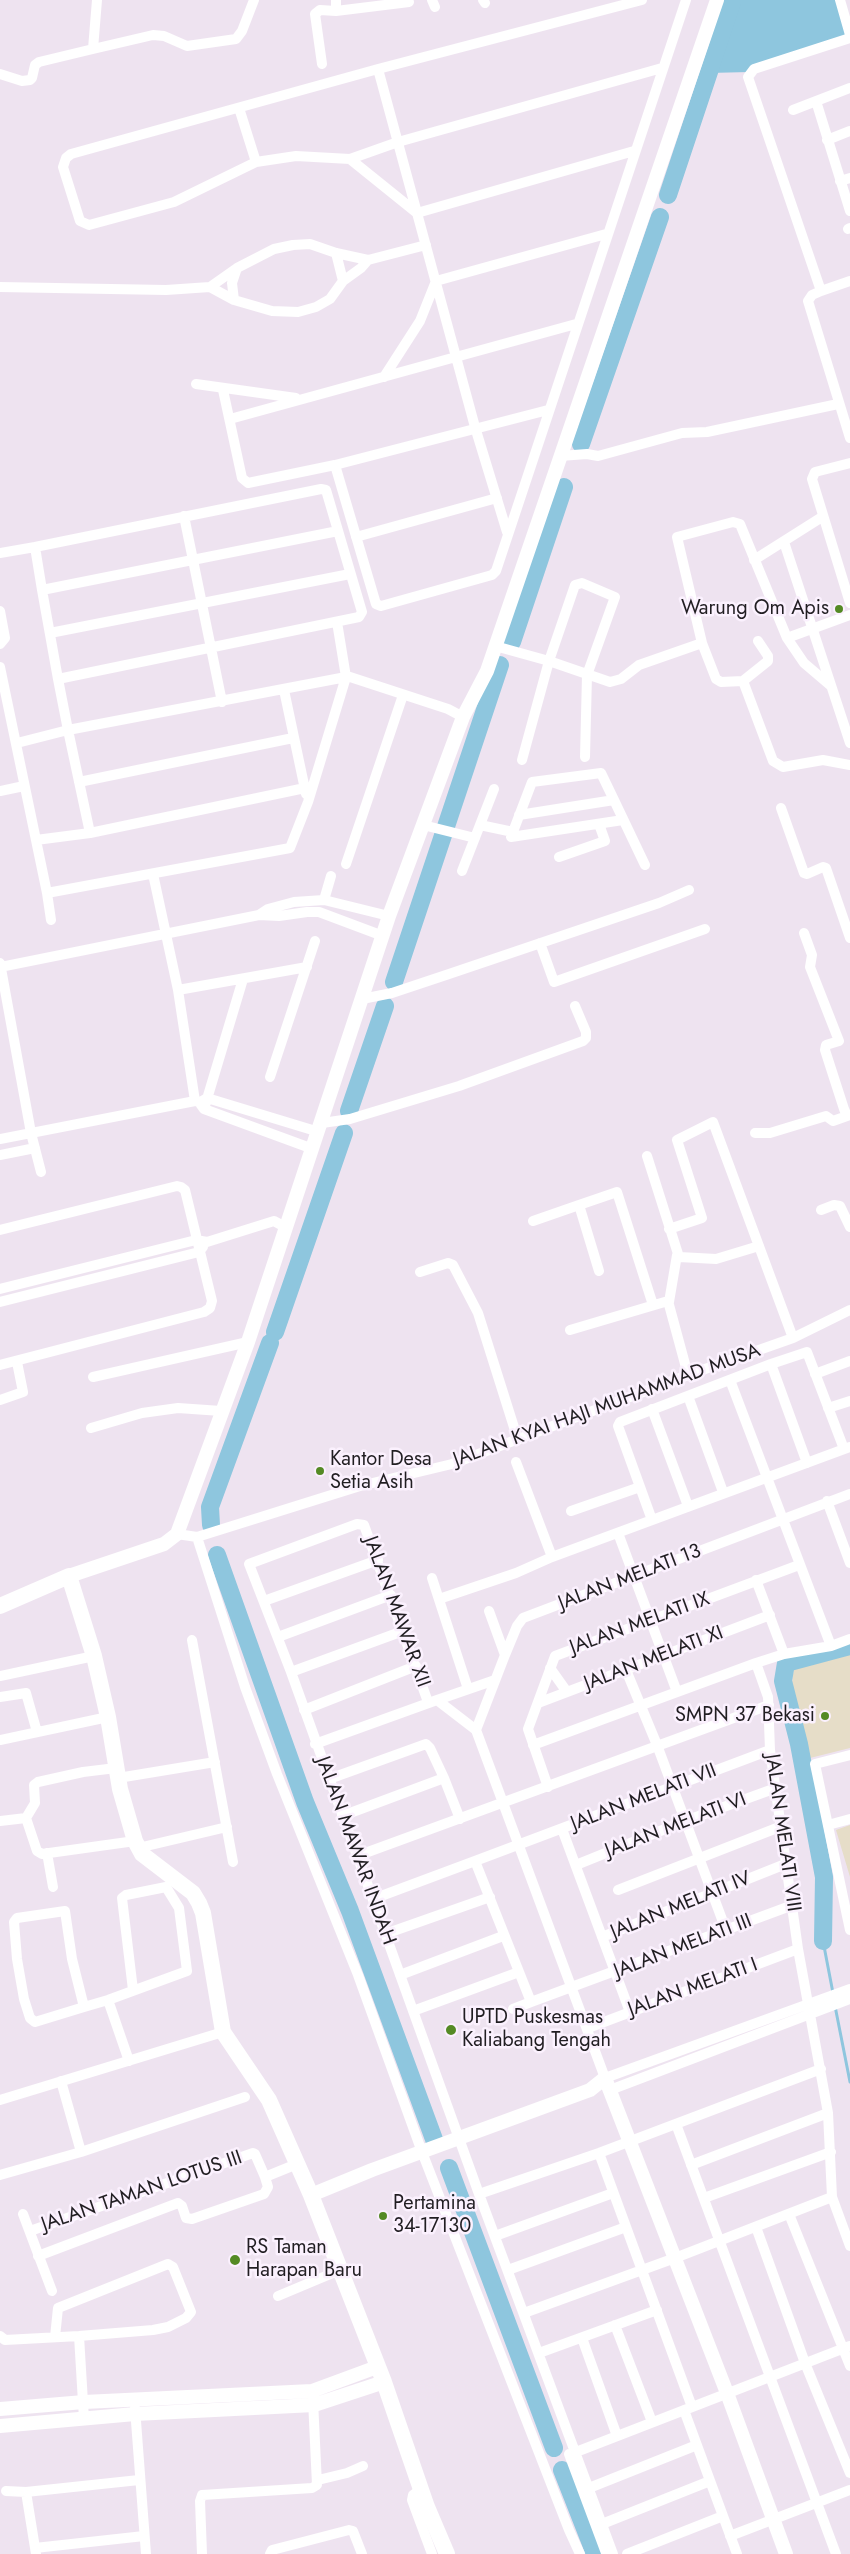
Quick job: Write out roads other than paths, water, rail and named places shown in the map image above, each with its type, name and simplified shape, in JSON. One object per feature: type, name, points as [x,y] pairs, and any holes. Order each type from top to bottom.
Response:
[{"type":"main road","points":[[0,1606],[69,1576],[94,1656],[108,1718],[117,1773],[137,1845],[142,1854],[193,1893],[199,1903],[203,1914],[223,2032],[270,2100],[311,2195],[384,2382],[421,2489],[447,2554]]},
{"type":"street","points":[[93,49],[97,0]]},
{"type":"street","points":[[0,74],[22,81],[30,80],[35,65],[39,62],[53,57],[153,36],[164,36],[187,46],[236,39],[242,32],[254,0]]},
{"type":"street","points":[[642,0],[378,69],[71,154],[66,158],[63,168],[80,221],[90,224],[174,202],[256,162],[296,156],[350,159],[398,142],[662,68]]},
{"type":"street","points":[[335,465],[373,600],[381,606],[492,575],[497,569],[507,532],[576,324],[686,0]]},
{"type":"street","points":[[69,1576],[164,1544],[177,1534],[248,1342],[390,916],[463,717],[480,686],[496,647],[717,0]]},
{"type":"street","points":[[821,291],[748,74],[754,69],[850,36],[840,0]]},
{"type":"street","points":[[322,64],[315,14],[320,10],[336,5],[409,2]]},
{"type":"street","points":[[378,69],[456,357],[507,532]]},
{"type":"street","points":[[793,110],[850,88]]},
{"type":"street","points":[[816,101],[827,140],[845,180],[850,211]]},
{"type":"street","points":[[239,108],[256,162]]},
{"type":"street","points":[[827,140],[850,132]]},
{"type":"street","points":[[417,213],[634,151]]},
{"type":"street","points":[[350,159],[417,213]]},
{"type":"street","points":[[436,281],[606,234]]},
{"type":"street","points":[[0,287],[166,290],[210,287],[237,268],[274,249],[294,245],[310,244],[336,253],[368,260],[426,245]]},
{"type":"street","points":[[336,253],[343,281]]},
{"type":"street","points":[[210,287],[234,300],[272,311],[298,312],[316,307],[330,299],[343,281],[361,268],[368,260]]},
{"type":"street","points":[[234,300],[232,283],[237,268]]},
{"type":"street","points":[[384,377],[420,321],[436,281]]},
{"type":"street","points":[[850,281],[810,296],[808,304],[850,438]]},
{"type":"street","points":[[230,419],[576,324]]},
{"type":"street","points":[[196,384],[224,390],[302,399]]},
{"type":"street","points":[[224,390],[242,478],[246,482],[335,465],[476,427],[548,410]]},
{"type":"street","points":[[562,456],[578,454],[598,456],[682,433],[707,432],[838,404]]},
{"type":"street","points":[[850,463],[812,475],[822,517],[850,603]]},
{"type":"street","points":[[0,553],[323,488],[326,490],[362,614],[359,617],[58,679]]},
{"type":"street","points":[[356,537],[497,498]]},
{"type":"street","points":[[184,516],[222,702]]},
{"type":"street","points":[[754,560],[822,517]]},
{"type":"street","points":[[758,641],[768,656],[768,661],[744,681],[718,681],[702,643],[677,537],[736,522],[740,524],[787,638],[804,663],[831,686]]},
{"type":"street","points":[[42,590],[338,532]]},
{"type":"street","points":[[784,542],[850,743]]},
{"type":"street","points":[[36,547],[58,679],[90,833]]},
{"type":"street","points":[[50,633],[350,574]]},
{"type":"street","points":[[522,760],[549,661],[575,585],[582,583],[615,597],[587,675],[584,757]]},
{"type":"street","points":[[0,611],[4,638],[0,644]]},
{"type":"street","points":[[787,638],[850,615]]},
{"type":"street","points":[[47,893],[288,849],[294,843],[308,802],[346,676],[336,622]]},
{"type":"street","points":[[496,647],[549,661],[587,675],[614,682],[639,665],[702,643]]},
{"type":"street","points":[[0,667],[17,743],[51,920]]},
{"type":"street","points":[[17,743],[68,730],[284,690],[346,676],[448,709],[463,717]]},
{"type":"street","points":[[744,681],[774,761],[778,766],[783,767],[823,760],[850,765]]},
{"type":"street","points":[[284,690],[308,802]]},
{"type":"street","points":[[346,864],[403,695]]},
{"type":"street","points":[[79,782],[293,738]]},
{"type":"street","points":[[624,820],[511,837],[532,782],[601,773],[624,820],[645,865]]},
{"type":"street","points":[[0,791],[24,786]]},
{"type":"street","points":[[36,840],[90,833],[304,788]]},
{"type":"street","points":[[462,871],[494,790]]},
{"type":"street","points":[[519,815],[614,800]]},
{"type":"street","points":[[781,808],[804,873],[808,874],[823,867],[826,868],[850,938]]},
{"type":"street","points":[[559,857],[604,841],[599,824]]},
{"type":"street","points":[[423,825],[475,838]]},
{"type":"street","points":[[480,825],[513,832]]},
{"type":"street","points":[[153,874],[167,932],[201,1103]]},
{"type":"street","points":[[324,900],[331,876]]},
{"type":"street","points":[[362,999],[392,993],[659,903],[689,890]]},
{"type":"street","points":[[41,1172],[31,1133],[0,965],[259,915],[287,904],[324,900],[390,916]]},
{"type":"street","points":[[259,915],[279,916],[319,912],[383,936]]},
{"type":"street","points":[[540,942],[554,982],[705,929]]},
{"type":"street","points":[[755,1133],[770,1133],[826,1116],[833,1121],[848,1116],[824,1048],[826,1045],[839,1042],[810,967],[812,954],[804,933]]},
{"type":"street","points":[[270,1077],[315,941]]},
{"type":"street","points":[[178,990],[307,967]]},
{"type":"street","points":[[201,1103],[243,979]]},
{"type":"street","points":[[0,1139],[201,1103],[320,1128],[459,1086],[582,1040],[586,1038],[586,1032],[575,1006]]},
{"type":"street","points":[[201,1103],[249,1125],[313,1148]]},
{"type":"street","points":[[249,1125],[255,1113]]},
{"type":"street","points":[[669,1229],[702,1218],[677,1140],[713,1122],[793,1338]]},
{"type":"street","points":[[0,1155],[35,1148]]},
{"type":"street","points":[[647,1156],[677,1255],[669,1302],[688,1375]]},
{"type":"street","points":[[0,1230],[177,1186],[185,1190],[212,1301],[210,1308],[204,1312],[0,1365]]},
{"type":"street","points":[[533,1221],[614,1192],[619,1194],[653,1305]]},
{"type":"street","points":[[579,1205],[599,1271]]},
{"type":"street","points":[[821,1210],[834,1205],[840,1206],[850,1227]]},
{"type":"street","points":[[0,1289],[196,1240],[207,1242],[274,1221],[285,1227]]},
{"type":"street","points":[[0,1302],[199,1252],[207,1242]]},
{"type":"street","points":[[677,1255],[683,1259],[716,1259],[759,1246]]},
{"type":"street","points":[[420,1272],[448,1263],[453,1265],[478,1313],[518,1440]]},
{"type":"street","points":[[80,1269],[82,1282]]},
{"type":"street","points":[[570,1330],[669,1302]]},
{"type":"street","name":"JALAN KYAI HAJI MUHAMMAD MUSA","points":[[200,1536],[360,1486],[452,1464],[688,1375],[793,1338],[850,1310]]},
{"type":"street","points":[[93,1377],[248,1342]]},
{"type":"street","points":[[439,1599],[516,1573],[552,1557],[618,1533],[652,1520],[724,1492],[847,1448],[828,1408],[806,1351],[622,1420],[618,1426],[652,1520]]},
{"type":"street","points":[[815,1374],[850,1361]]},
{"type":"street","points":[[0,1400],[23,1392],[17,1362]]},
{"type":"street","points":[[771,1364],[807,1463]]},
{"type":"street","points":[[730,1380],[831,1646]]},
{"type":"street","points":[[688,1396],[724,1492]]},
{"type":"street","points":[[828,1408],[850,1401]]},
{"type":"street","points":[[90,1428],[142,1413],[178,1408],[221,1411]]},
{"type":"street","points":[[652,1409],[688,1506]]},
{"type":"street","points":[[516,1462],[552,1557]]},
{"type":"street","points":[[571,1511],[640,1487]]},
{"type":"street","name":"JALAN MELATI 13","points":[[476,1730],[517,1626],[526,1617],[827,1501],[850,1494]]},
{"type":"street","points":[[827,1501],[847,1548],[850,1563]]},
{"type":"street","name":"JALAN MAWAR XII","points":[[249,1564],[357,1524],[364,1525],[367,1528],[416,1666],[432,1701]]},
{"type":"street","points":[[618,1533],[677,1692]]},
{"type":"street","points":[[177,1534],[200,1536],[242,1678],[277,1774],[358,1975],[569,2530],[580,2554]]},
{"type":"street","points":[[264,1601],[378,1560]]},
{"type":"street","name":"JALAN MAWAR INDAH","points":[[249,1564],[291,1672],[373,1899],[454,2141]]},
{"type":"street","name":"JALAN MELATI IX","points":[[548,1787],[528,1729],[556,1655],[799,1565]]},
{"type":"street","points":[[432,1578],[468,1689]]},
{"type":"street","points":[[756,1580],[784,1654]]},
{"type":"street","points":[[278,1637],[391,1595]]},
{"type":"street","points":[[489,1611],[505,1655]]},
{"type":"street","name":"JALAN MELATI XI","points":[[538,1703],[770,1615]]},
{"type":"street","points":[[291,1672],[403,1631]]},
{"type":"street","points":[[534,1745],[756,1663],[784,1654],[831,1646],[850,1639]]},
{"type":"street","points":[[192,1640],[233,1862]]},
{"type":"street","points":[[0,1676],[94,1656]]},
{"type":"street","name":"JALAN MELATI VIII","points":[[756,1663],[769,1705],[770,1750],[788,1864],[798,1949],[828,2113],[832,2197],[850,2246]]},
{"type":"street","points":[[304,1710],[416,1666]]},
{"type":"street","points":[[550,1668],[567,1692]]},
{"type":"street","points":[[626,1670],[657,1744],[710,1893],[726,1930]]},
{"type":"street","points":[[316,1744],[495,1680]]},
{"type":"street","points":[[0,1697],[26,1693],[37,1732]]},
{"type":"street","points":[[432,1701],[476,1730],[786,2554]]},
{"type":"street","points":[[357,1856],[504,1804],[657,1744],[769,1705]]},
{"type":"street","points":[[0,1740],[108,1718]]},
{"type":"street","points":[[329,1779],[426,1744],[430,1748],[444,1778],[460,1819]]},
{"type":"street","name":"JALAN MELATI VII","points":[[373,1899],[770,1750]]},
{"type":"street","points":[[850,1756],[815,1764],[850,1930]]},
{"type":"street","points":[[215,1762],[117,1773],[83,1772],[35,1783],[35,1803],[26,1818],[37,1851],[42,1854],[137,1845],[227,1827]]},
{"type":"street","points":[[342,1816],[444,1778]]},
{"type":"street","name":"JALAN MELATI VI","points":[[576,1865],[685,1821],[776,1788]]},
{"type":"street","points":[[0,1821],[26,1818]]},
{"type":"street","points":[[828,1825],[850,1819]]},
{"type":"street","points":[[618,1890],[782,1826]]},
{"type":"street","points":[[562,1829],[630,2012]]},
{"type":"street","points":[[46,1853],[53,1887]]},
{"type":"street","points":[[475,1861],[503,1936],[531,2002]]},
{"type":"street","name":"JALAN MELATI IV","points":[[602,1937],[710,1893],[788,1864]]},
{"type":"street","points":[[84,2007],[72,1959],[65,1911],[17,1918],[14,1922],[17,1960],[24,1999],[32,2021],[36,2022],[108,2000],[185,1973],[188,1969],[179,1908],[168,1888],[163,1886],[126,1895],[122,1901],[133,1990]]},
{"type":"street","points":[[385,1934],[490,1897]]},
{"type":"street","name":"JALAN MELATI III","points":[[513,2009],[793,1905]]},
{"type":"street","points":[[400,1976],[503,1936]]},
{"type":"street","name":"JALAN MELATI I","points":[[588,2028],[798,1949]]},
{"type":"street","points":[[412,2011],[519,1972]]},
{"type":"street","points":[[608,2084],[701,2043],[840,1998],[850,1980]]},
{"type":"street","points":[[108,2000],[129,2061]]},
{"type":"street","points":[[311,2195],[372,2170],[426,2152],[590,2090],[704,2054],[810,2009]]},
{"type":"street","points":[[0,2100],[223,2032]]},
{"type":"street","points":[[701,2043],[704,2054]]},
{"type":"street","points":[[479,2194],[599,2154],[821,2069]]},
{"type":"street","points":[[61,2082],[81,2152]]},
{"type":"street","points":[[0,2175],[81,2152],[245,2097]]},
{"type":"street","points":[[691,2165],[828,2113]]},
{"type":"street","points":[[676,2124],[836,2554]]},
{"type":"street","points":[[454,2141],[479,2194],[613,2554]]},
{"type":"street","points":[[454,2141],[606,2554]]},
{"type":"street","points":[[704,2198],[831,2152]]},
{"type":"street","name":"JALAN TAMAN LOTUS III","points":[[52,2291],[30,2232],[253,2153],[265,2177]]},
{"type":"street","points":[[599,2154],[657,2310],[734,2553]]},
{"type":"street","points":[[38,2256],[178,2203],[182,2206],[186,2218],[192,2219],[264,2194],[268,2187],[265,2177],[297,2164]]},
{"type":"street","points":[[495,2236],[613,2193]]},
{"type":"street","points":[[524,2313],[642,2271],[832,2197]]},
{"type":"street","points":[[23,2214],[30,2232]]},
{"type":"street","points":[[790,2214],[847,2347],[850,2366]]},
{"type":"street","points":[[508,2270],[626,2227]]},
{"type":"street","points":[[756,2227],[805,2363],[850,2473]]},
{"type":"street","points":[[0,2336],[5,2340],[79,2336],[160,2330],[190,2316],[191,2312],[172,2264],[58,2308],[55,2337]]},
{"type":"street","points":[[278,2296],[340,2270]]},
{"type":"street","points":[[538,2354],[657,2310]]},
{"type":"street","points":[[615,2325],[652,2422]]},
{"type":"street","points":[[79,2336],[84,2419]]},
{"type":"street","points":[[582,2338],[617,2436]]},
{"type":"street","points":[[576,2452],[847,2347]]},
{"type":"street","points":[[0,2426],[84,2419],[135,2407],[312,2391],[377,2367]]},
{"type":"street","points":[[0,2409],[84,2402],[135,2407],[314,2406],[384,2382]]},
{"type":"street","points":[[202,2554],[200,2501],[202,2495],[312,2488],[317,2485],[312,2391]]},
{"type":"street","points":[[135,2407],[146,2554]]},
{"type":"street","points":[[589,2488],[698,2444]]},
{"type":"street","points":[[318,2480],[338,2476],[363,2466]]},
{"type":"street","points":[[6,2491],[26,2492],[139,2480]]},
{"type":"street","points":[[602,2524],[710,2481]]},
{"type":"street","points":[[421,2489],[413,2495],[412,2500],[432,2554]]},
{"type":"street","points":[[730,2536],[850,2490]]},
{"type":"street","points":[[26,2492],[36,2551],[144,2536]]},
{"type":"street","points":[[626,2554],[723,2516]]},
{"type":"street","points":[[270,2554],[272,2550],[349,2530],[354,2531],[362,2554]]},
{"type":"water","points":[[733,0],[840,0],[850,35],[750,72],[708,73]]},
{"type":"waterway","points":[[668,195],[733,0]]},
{"type":"waterway","points":[[581,444],[660,217]]},
{"type":"waterway","points":[[512,642],[564,487]]},
{"type":"waterway","points":[[394,982],[500,665]]},
{"type":"waterway","points":[[349,1111],[385,1006]]},
{"type":"waterway","points":[[275,1332],[344,1133]]},
{"type":"waterway","points":[[211,1525],[210,1507],[270,1343]]},
{"type":"waterway","points":[[217,1555],[305,1802],[350,1911],[435,2142]]},
{"type":"waterway","points":[[823,1941],[824,1877],[799,1744],[783,1681],[786,1663],[850,1646]]},
{"type":"waterway","points":[[823,1941],[833,1993]]},
{"type":"waterway","points":[[835,2006],[850,2082]]},
{"type":"waterway","points":[[449,2168],[554,2448]]},
{"type":"waterway","points":[[562,2470],[595,2554]]},
{"type":"place","name":"Warung Om Apis","points":[[839,609]]},
{"type":"place","name":"Kantor Desa Setia Asih","points":[[320,1471]]},
{"type":"place","name":"SMPN 37 Bekasi","points":[[825,1716]]},
{"type":"place","name":"UPTD Puskesmas Kaliabang Tengah","points":[[451,2030]]},
{"type":"place","name":"Pertamina 34-17130","points":[[383,2216]]},
{"type":"place","name":"RS Taman Harapan Baru","points":[[235,2260]]}]
